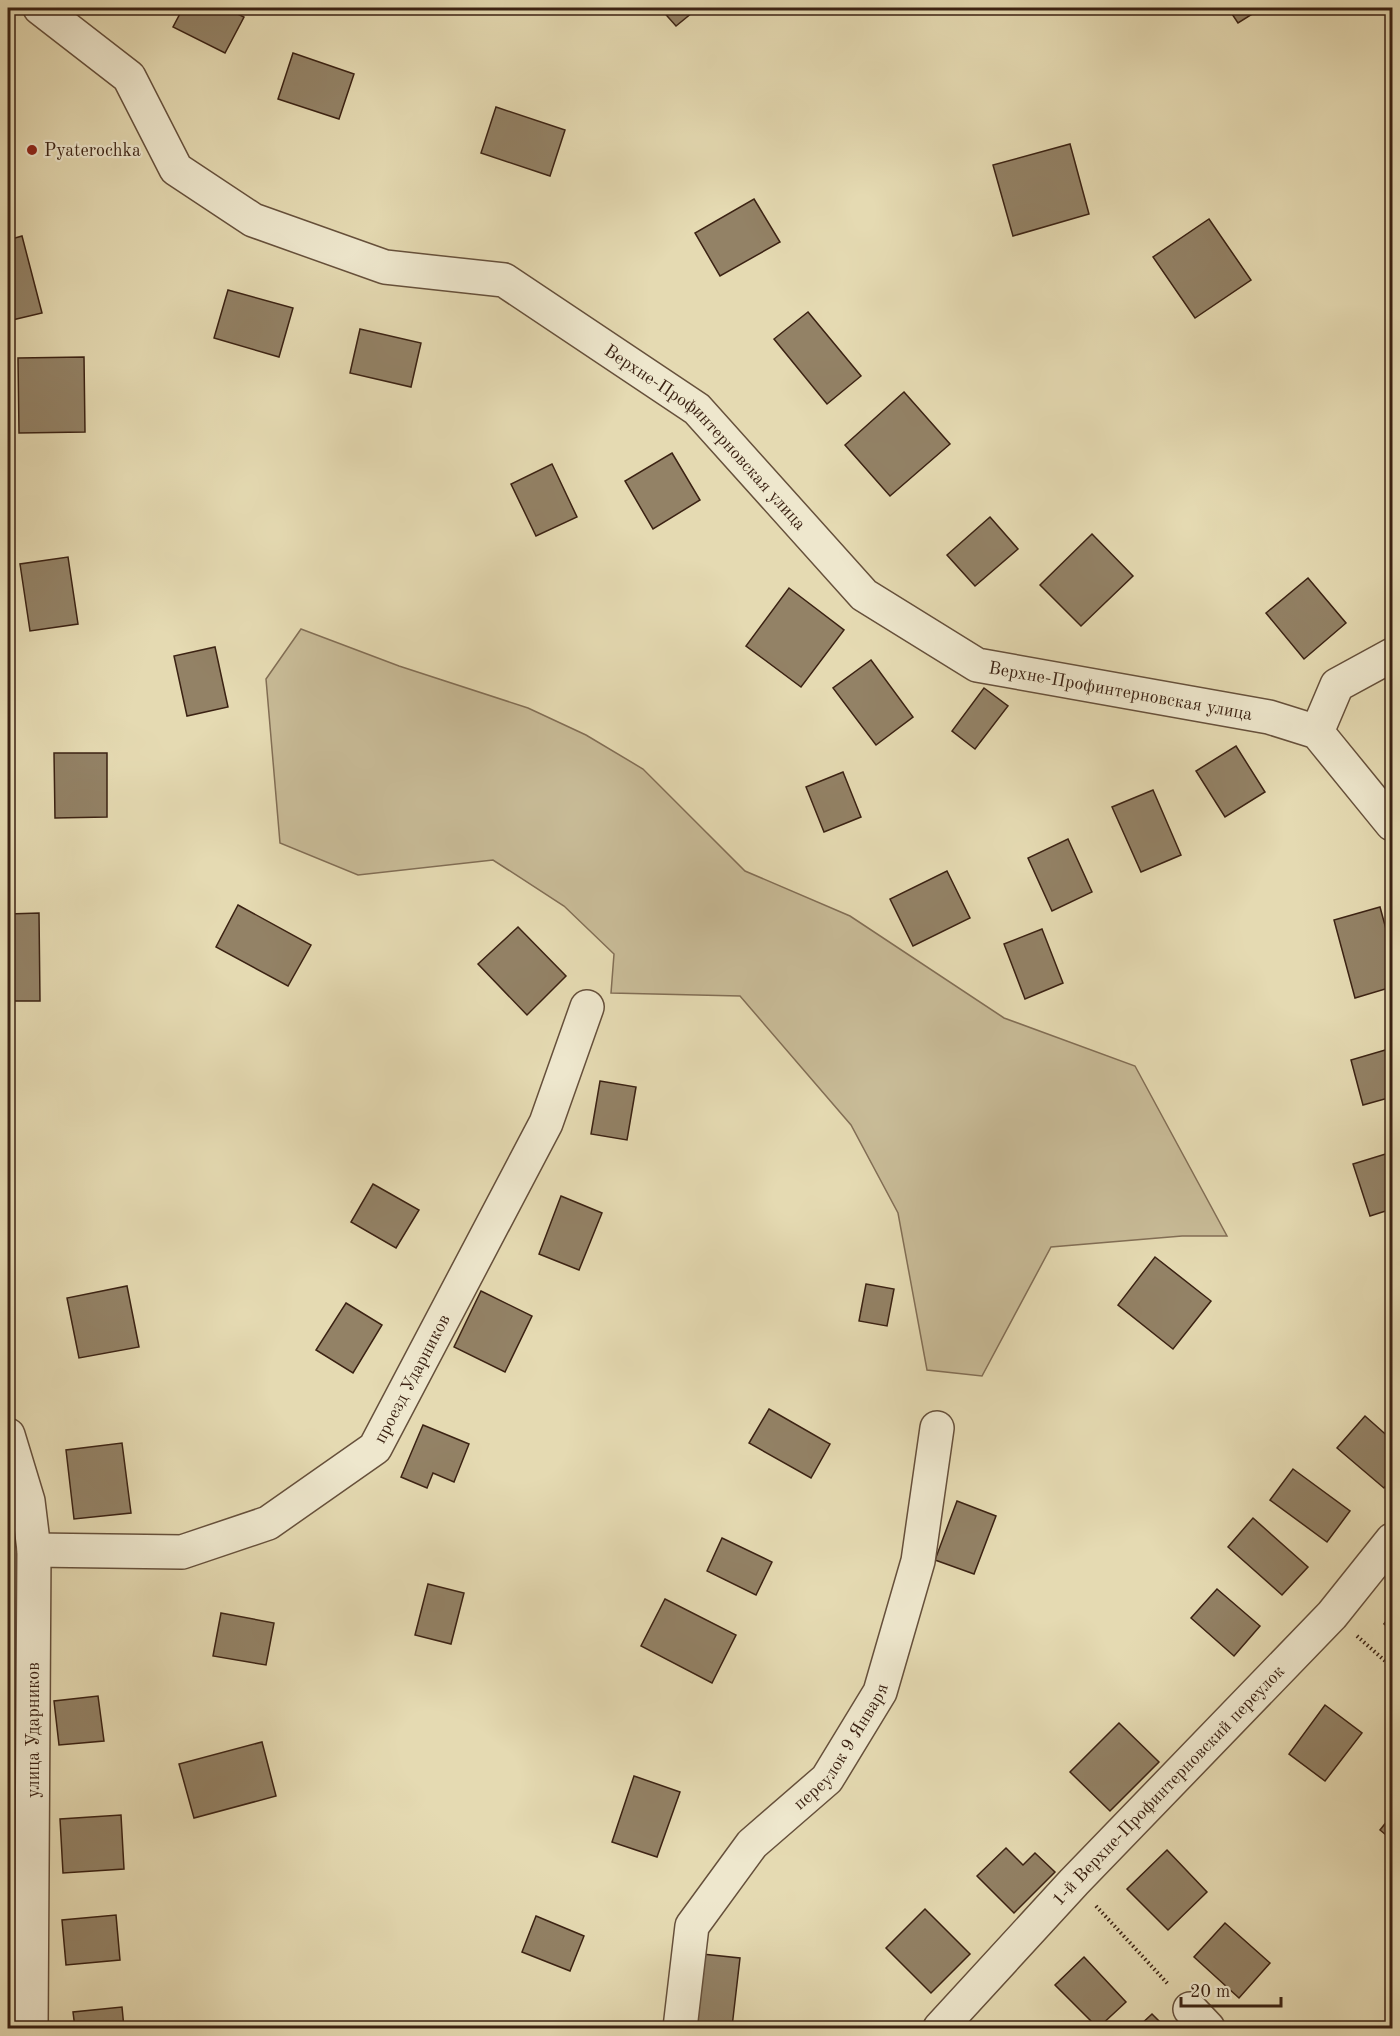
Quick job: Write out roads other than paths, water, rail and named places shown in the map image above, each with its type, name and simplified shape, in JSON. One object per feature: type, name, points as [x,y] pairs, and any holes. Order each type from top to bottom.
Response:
[{"type":"street","name":"Верхне-Профинтерновская улица","points":[[40,8],[129,77],[176,169],[253,220],[385,267],[504,280],[697,409],[864,595],[976,665],[1269,717],[1317,732]]},
{"type":"street","points":[[1392,655],[1337,685],[1317,732],[1392,824]]},
{"type":"street","name":"проезд Ударников","points":[[34,1550],[182,1552],[268,1523],[375,1448],[546,1123],[587,1007]]},
{"type":"street","name":"переулок 9 Января","points":[[680,2028],[692,1926],[752,1844],[827,1779],[880,1692],[918,1561],[937,1428]]},
{"type":"street","name":"улица Ударников","points":[[8,1435],[28,1501],[34,1550],[31,2028]]},
{"type":"street","name":"1-й Верхне-Профинтерновский переулок","points":[[940,2028],[1074,1882],[1332,1615],[1392,1540]]},
{"type":"place","name":"Pyaterochka","points":[[32,150]]}]
